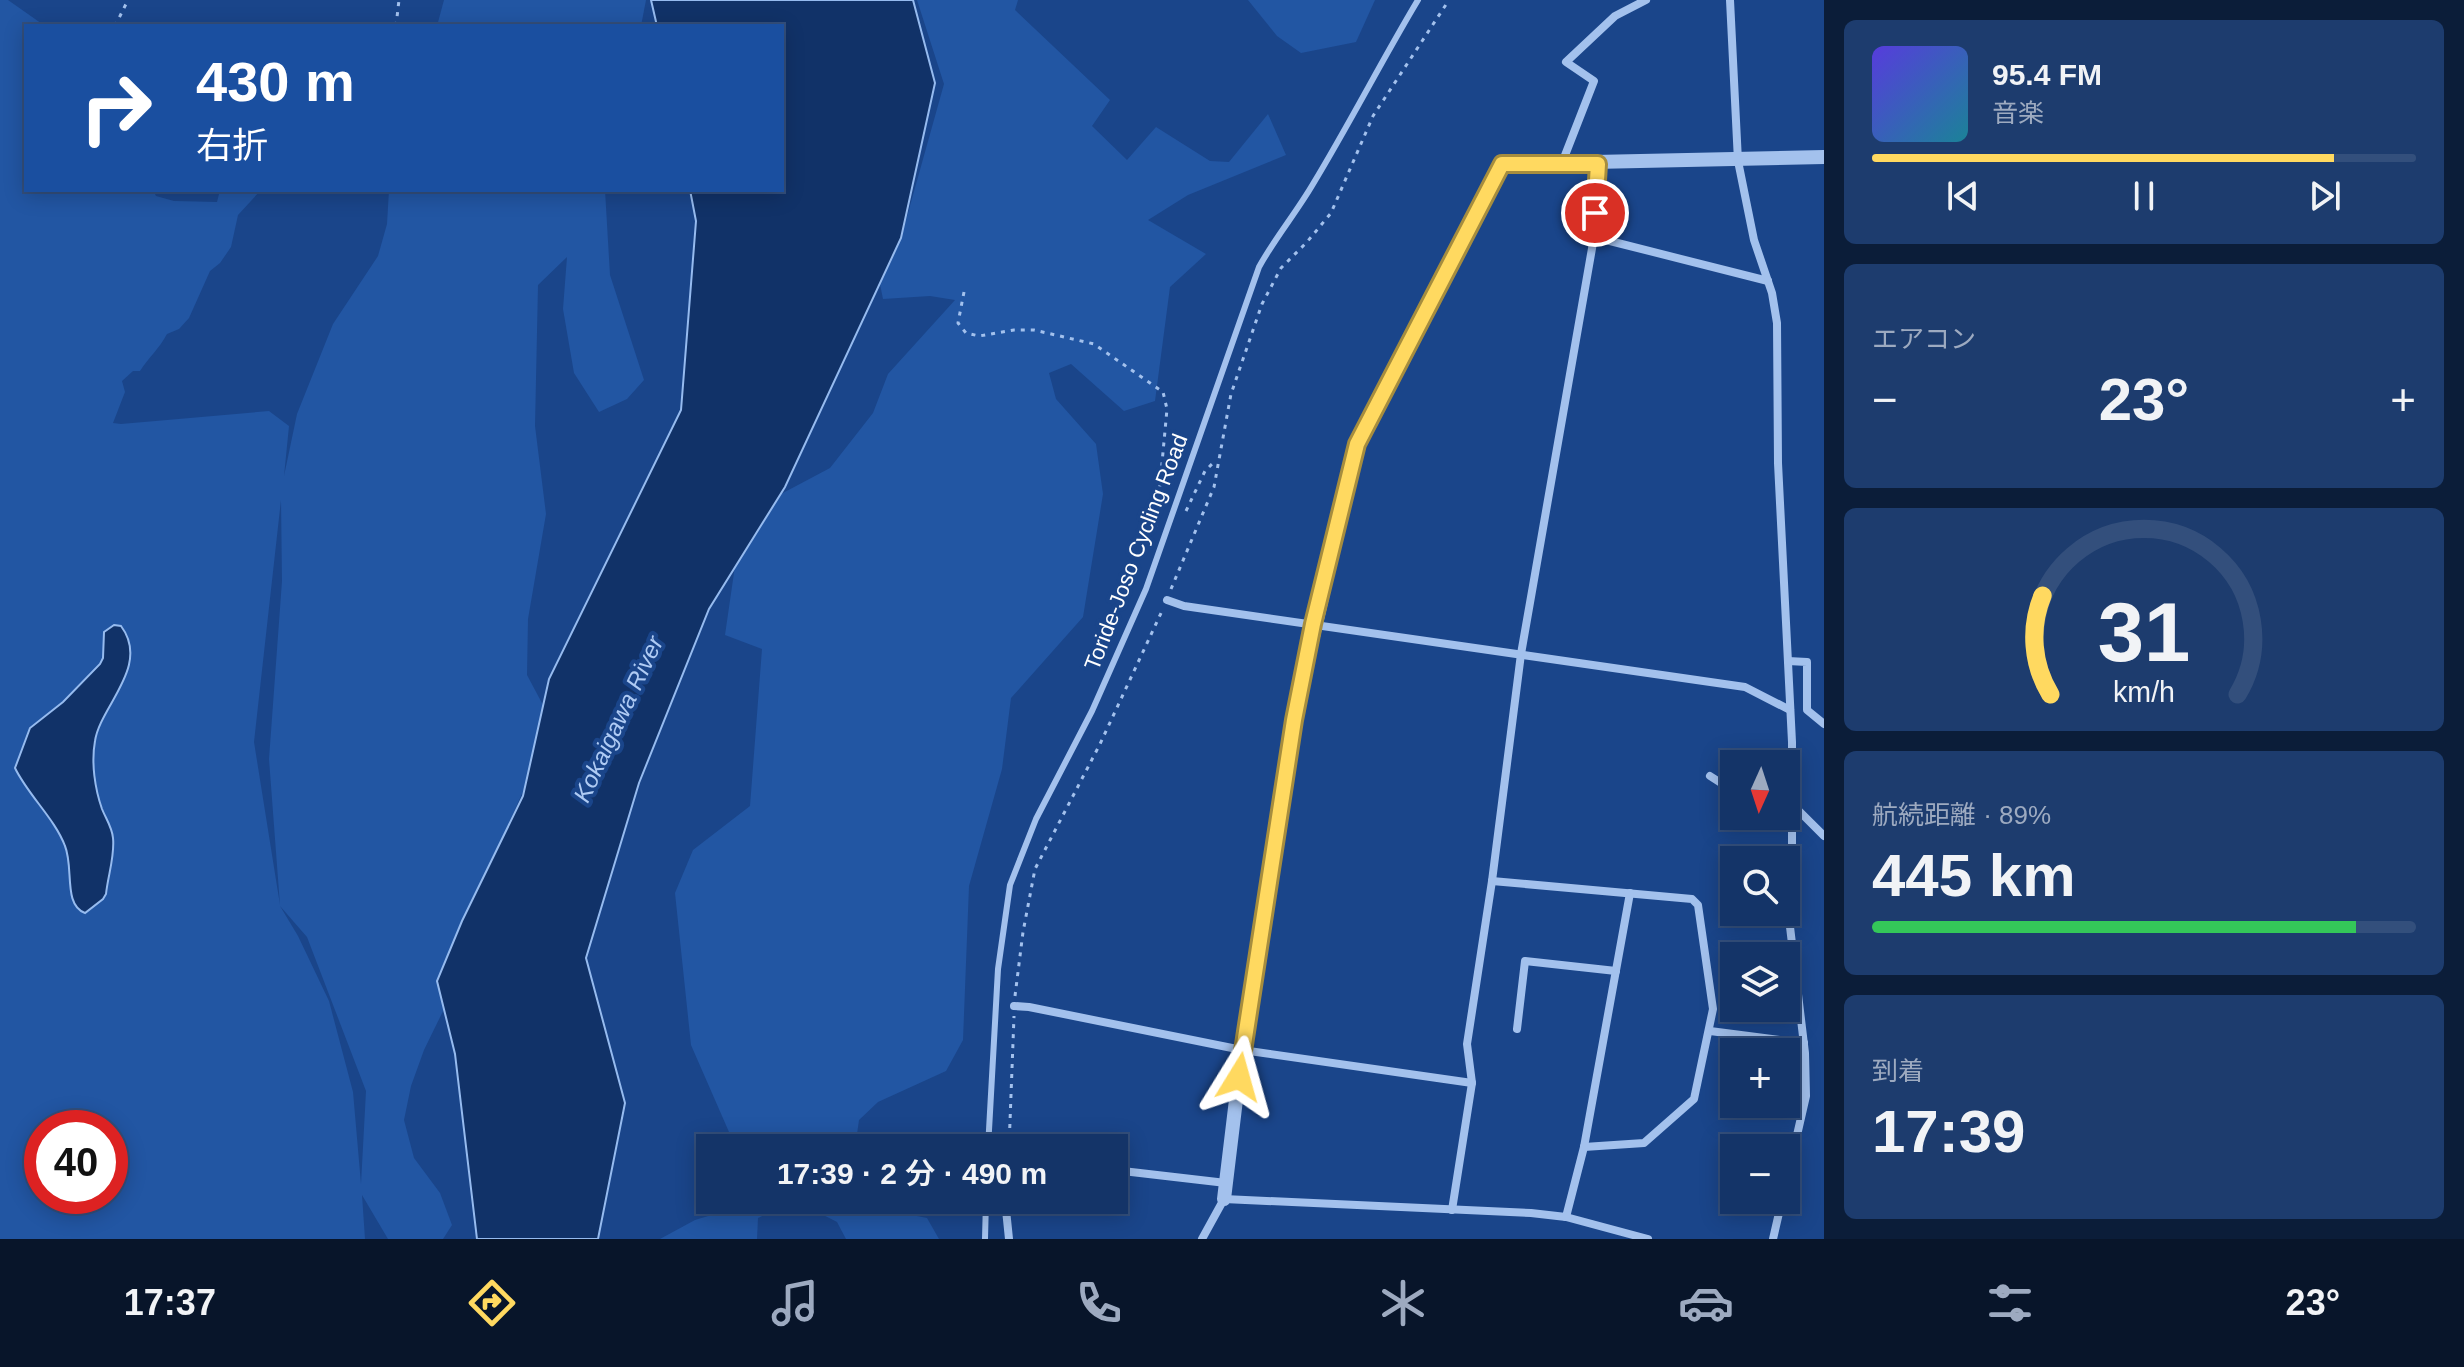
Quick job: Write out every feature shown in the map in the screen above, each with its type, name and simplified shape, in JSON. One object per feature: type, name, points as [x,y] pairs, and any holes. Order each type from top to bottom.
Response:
[{"type":"street","points":[[1562,163],[1594,81],[1566,62],[1615,16],[1646,0]]},
{"type":"street","points":[[1730,0],[1738,161],[1754,240],[1768,281],[1777,323],[1778,463],[1790,750]]},
{"type":"street","points":[[1202,1239],[1224,1199],[1242,1050],[1294,720],[1313,624],[1357,444],[1502,164],[1824,157]]},
{"type":"street","points":[[1452,1210],[1472,1083],[1467,1044],[1492,881],[1521,654],[1594,237],[1598,164]]},
{"type":"street","points":[[1594,237],[1768,281]]},
{"type":"street","points":[[1167,600],[1184,606],[1745,687],[1790,710]]},
{"type":"street","points":[[1788,661],[1807,662],[1807,710],[1824,724]]},
{"type":"street","points":[[1710,776],[1720,782]]},
{"type":"street","points":[[1800,814],[1824,836]]},
{"type":"street","points":[[1789,830],[1788,910],[1804,1043],[1806,1096],[1797,1134]]},
{"type":"street","points":[[1492,881],[1692,899],[1698,905],[1713,1009],[1694,1099],[1644,1143],[1584,1147]]},
{"type":"street","points":[[1566,1217],[1584,1147],[1630,893]]},
{"type":"street","points":[[1517,1029],[1525,961],[1616,971]]},
{"type":"street","points":[[1014,1006],[1242,1050],[1472,1083]]},
{"type":"street","points":[[1710,1031],[1804,1043]]},
{"type":"street","points":[[1128,1172],[1226,1183]]},
{"type":"street","points":[[1224,1199],[1531,1213],[1566,1217],[1648,1239]]},
{"type":"street","points":[[1006,1214],[1009,1239]]},
{"type":"street","points":[[1773,1239],[1779,1214]]},
{"type":"lane","name":"Toride-Joso Cycling Road","points":[[989,1134],[997,983],[1010,885],[1036,819],[1120,650],[1164,540],[1259,267],[1275,237],[1313,185],[1418,0]]},
{"type":"lane","points":[[985,1239],[986,1214]]},
{"type":"path","points":[[116,24],[128,0]]},
{"type":"path","points":[[396,24],[399,0]]},
{"type":"path","points":[[1009,1134],[1014,1006],[1035,869],[1100,744],[1167,600],[1214,487],[1226,413],[1262,304],[1281,268],[1331,213],[1373,116],[1449,0]]},
{"type":"path","points":[[964,292],[958,323],[966,333],[979,336],[1034,330],[1094,344],[1163,392],[1167,409],[1156,533],[1164,540]]},
{"type":"path","points":[[1182,518],[1205,471],[1218,458]]},
{"type":"shaded area","points":[[0,0],[8,0],[42,24],[24,24],[24,192],[154,192],[156,196],[174,201],[217,202],[220,192],[259,192],[238,215],[231,247],[210,271],[189,318],[179,329],[167,334],[140,371],[133,371],[122,381],[125,392],[113,423],[269,411],[289,426],[284,476],[297,414],[333,324],[378,256],[387,224],[389,192],[605,192],[610,275],[644,380],[627,399],[599,412],[574,373],[563,309],[567,257],[538,285],[535,426],[546,514],[528,619],[527,675],[543,705],[525,787],[438,981],[444,1009],[411,1086],[404,1120],[414,1158],[440,1193],[452,1225],[443,1239],[388,1239],[362,1195],[365,1239],[0,1239]],"holes":[[[281,500],[282,581],[269,759],[280,905],[254,742]],[[280,906],[307,937],[366,1091],[361,1184],[353,1092],[329,1001]]]},
{"type":"shaded area","points":[[444,0],[646,0],[641,24],[438,24]]},
{"type":"shaded area","points":[[917,0],[1018,0],[1015,10],[1110,100],[1092,126],[1127,160],[1156,127],[1210,161],[1229,162],[1268,114],[1286,155],[1188,195],[1148,220],[1206,254],[1170,287],[1155,401],[1124,411],[1071,364],[1049,373],[1056,399],[1096,444],[1103,494],[1083,617],[1011,698],[1002,769],[969,886],[963,1040],[946,1071],[878,1102],[859,1120],[857,1134],[730,1134],[691,1045],[675,893],[693,850],[750,806],[762,649],[725,635],[735,566],[781,494],[830,468],[873,413],[888,374],[955,300],[930,296],[883,299],[880,284],[901,238],[944,84]]},
{"type":"shaded area","points":[[1248,0],[1375,0],[1356,42],[1301,53],[1277,36]]},
{"type":"shaded area","points":[[715,1214],[767,1214],[758,1218],[757,1239],[660,1239],[695,1220]]},
{"type":"shaded area","points":[[821,1214],[907,1214],[927,1218],[939,1239],[846,1239],[837,1222]]},
{"type":"water","name":"Kokaigawa River","points":[[651,0],[913,0],[935,83],[901,238],[785,487],[709,609],[639,783],[586,958],[625,1103],[598,1239],[477,1239],[455,1054],[437,981],[462,921],[523,796],[549,679],[681,410],[696,221],[690,192],[784,192],[784,24],[657,24]]},
{"type":"water","points":[[114,625],[121,626],[129,641],[130,656],[121,685],[99,728],[93,758],[97,793],[111,830],[113,852],[106,894],[85,913],[78,909],[71,894],[68,855],[61,836],[15,768],[30,728],[63,702],[100,664],[104,632]]},
{"type":"route","points":[[1239,1077],[1294,720],[1313,624],[1357,444],[1502,164],[1598,164],[1595,213]]}]
